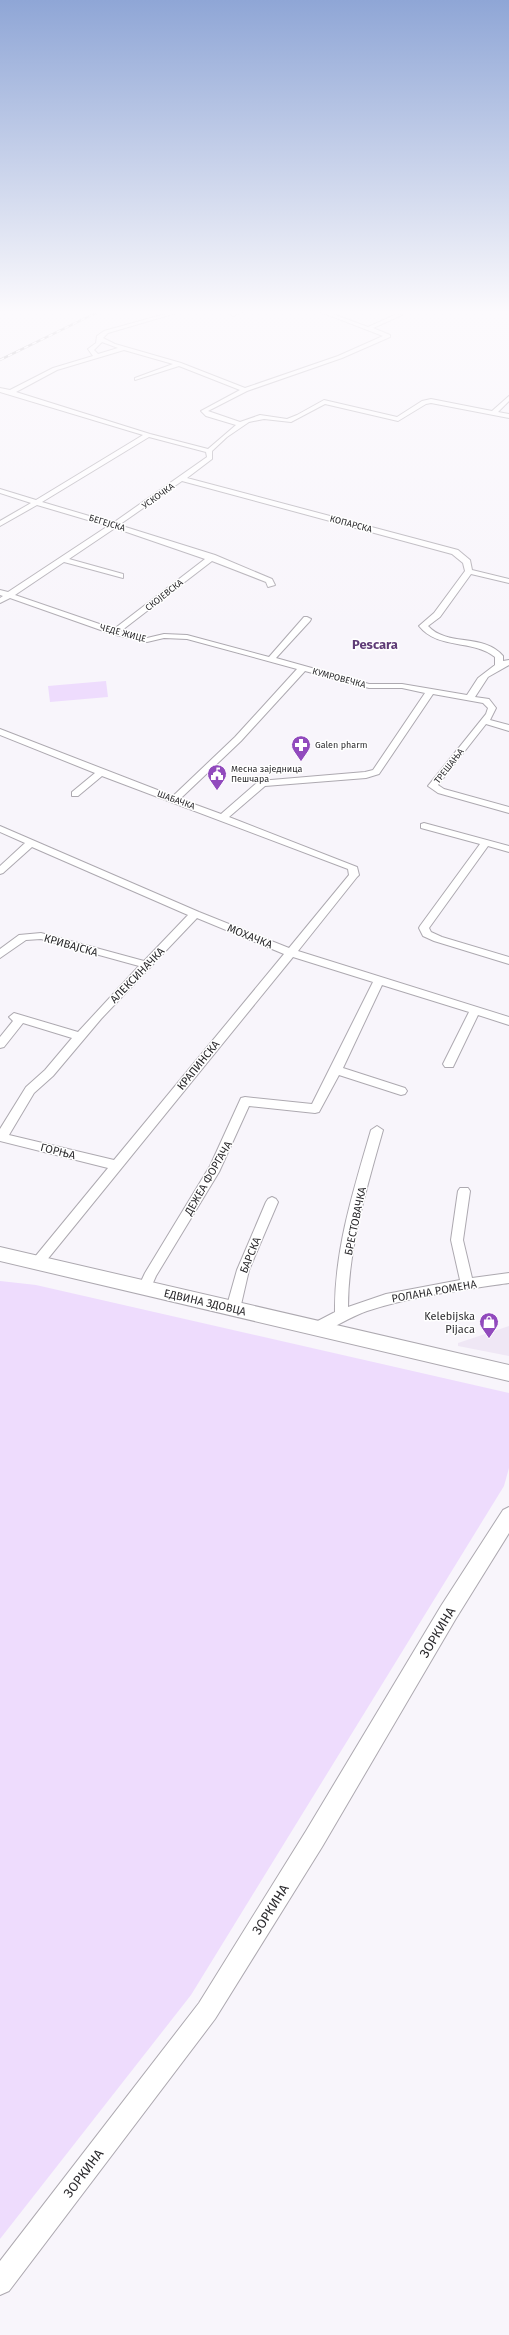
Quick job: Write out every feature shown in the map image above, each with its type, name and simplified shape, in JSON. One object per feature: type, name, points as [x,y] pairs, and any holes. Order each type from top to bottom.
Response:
[{"type":"main road","name":"ЕДВИНА ЗДОВЦА","points":[[0,1254],[509,1373]]},
{"type":"street","points":[[98,420],[148,436],[183,445],[211,449]]},
{"type":"street","points":[[223,420],[242,425]]},
{"type":"street","name":"УСКОЧКА","points":[[0,601],[116,526],[210,458],[211,449],[242,425],[252,420]]},
{"type":"street","points":[[0,524],[148,436]]},
{"type":"street","name":"КОПАРСКА","points":[[182,478],[454,552],[467,562],[469,570]]},
{"type":"street","name":"БЕГЕЈСКА","points":[[0,491],[212,557],[269,581],[271,585]]},
{"type":"street","name":"СКОЈЕВСКА","points":[[115,632],[212,557]]},
{"type":"street","points":[[65,560],[120,576]]},
{"type":"street","points":[[499,665],[499,656],[490,649],[435,635],[423,626],[436,615],[469,570],[509,581]]},
{"type":"street","name":"ЧЕДЕ ЖИЦЕ","points":[[0,592],[115,632],[147,640],[164,636],[187,636],[272,658]]},
{"type":"street","points":[[272,658],[307,619]]},
{"type":"street","name":"КУМРОВЕЧКА","points":[[272,658],[302,669],[369,686],[402,686],[486,701],[491,705],[492,710],[485,721]]},
{"type":"street","points":[[470,698],[478,682],[499,665],[509,662]]},
{"type":"street","points":[[175,799],[238,739],[302,669]]},
{"type":"street","points":[[222,818],[262,783],[366,775],[376,772],[430,692]]},
{"type":"street","points":[[485,721],[509,728]]},
{"type":"street","name":"ТРЕШАЊА","points":[[485,721],[433,786],[441,791],[509,810]]},
{"type":"street","name":"ШАБАЧКА","points":[[0,732],[100,773],[175,799],[352,867]]},
{"type":"street","points":[[75,794],[100,773]]},
{"type":"street","points":[[424,826],[509,849]]},
{"type":"street","name":"МОХАЧКА","points":[[0,829],[195,914],[290,952],[509,1021]]},
{"type":"street","points":[[0,871],[32,842]]},
{"type":"street","points":[[486,843],[424,928],[427,934],[438,939],[509,961]]},
{"type":"street","name":"КРАПИНСКА","points":[[38,1262],[354,875],[352,867]]},
{"type":"street","name":"АЛЕКСИНАЧКА","points":[[1,1137],[30,1090],[49,1072],[97,1016],[148,965],[195,914]]},
{"type":"street","name":"КРИВАЈСКА","points":[[0,955],[21,937],[28,935],[42,936],[148,965]]},
{"type":"street","name":"ДЕЖЕА ФОРГАЧА","points":[[144,1288],[150,1273],[221,1159],[235,1129],[245,1101],[315,1109],[336,1070],[379,980]]},
{"type":"street","points":[[449,1064],[475,1011]]},
{"type":"street","points":[[0,1044],[17,1018],[79,1036]]},
{"type":"street","points":[[336,1070],[401,1091]]},
{"type":"street","name":"БРЕСТОВАЧКА","points":[[342,1313],[341,1296],[350,1237],[365,1170],[377,1130]]},
{"type":"street","name":"ГОРЊА","points":[[1,1137],[116,1165]]},
{"type":"street","points":[[464,1191],[457,1240],[467,1284]]},
{"type":"street","name":"БАРСКА","points":[[233,1309],[243,1270],[272,1202]]},
{"type":"street","name":"РОЛАНА РОМЕНА","points":[[317,1328],[342,1313],[399,1296],[509,1278]]},
{"type":"street","name":"ЗОРКИНА","points":[[0,2282],[206,2011],[314,1839],[448,1613],[508,1519]]},
{"type":"shaded area","points":[[106,681],[108,697],[50,702],[48,686]]},
{"type":"shaded area","points":[[0,1281],[36,1285],[509,1393],[509,1468],[504,1486],[191,1995],[0,2239]]},
{"type":"shaded area","name":"Kelebijska Pijaca","points":[[509,1326],[509,1356],[458,1346],[458,1343]]},
{"type":"place","name":"Galen pharm","points":[[301,762]]},
{"type":"place","name":"Месна заједница Пешчара","points":[[217,791]]},
{"type":"place","name":"Kelebijska Pijaca","points":[[489,1339]]},
{"type":"district","name":"Pescara","points":[[375,644]]}]
